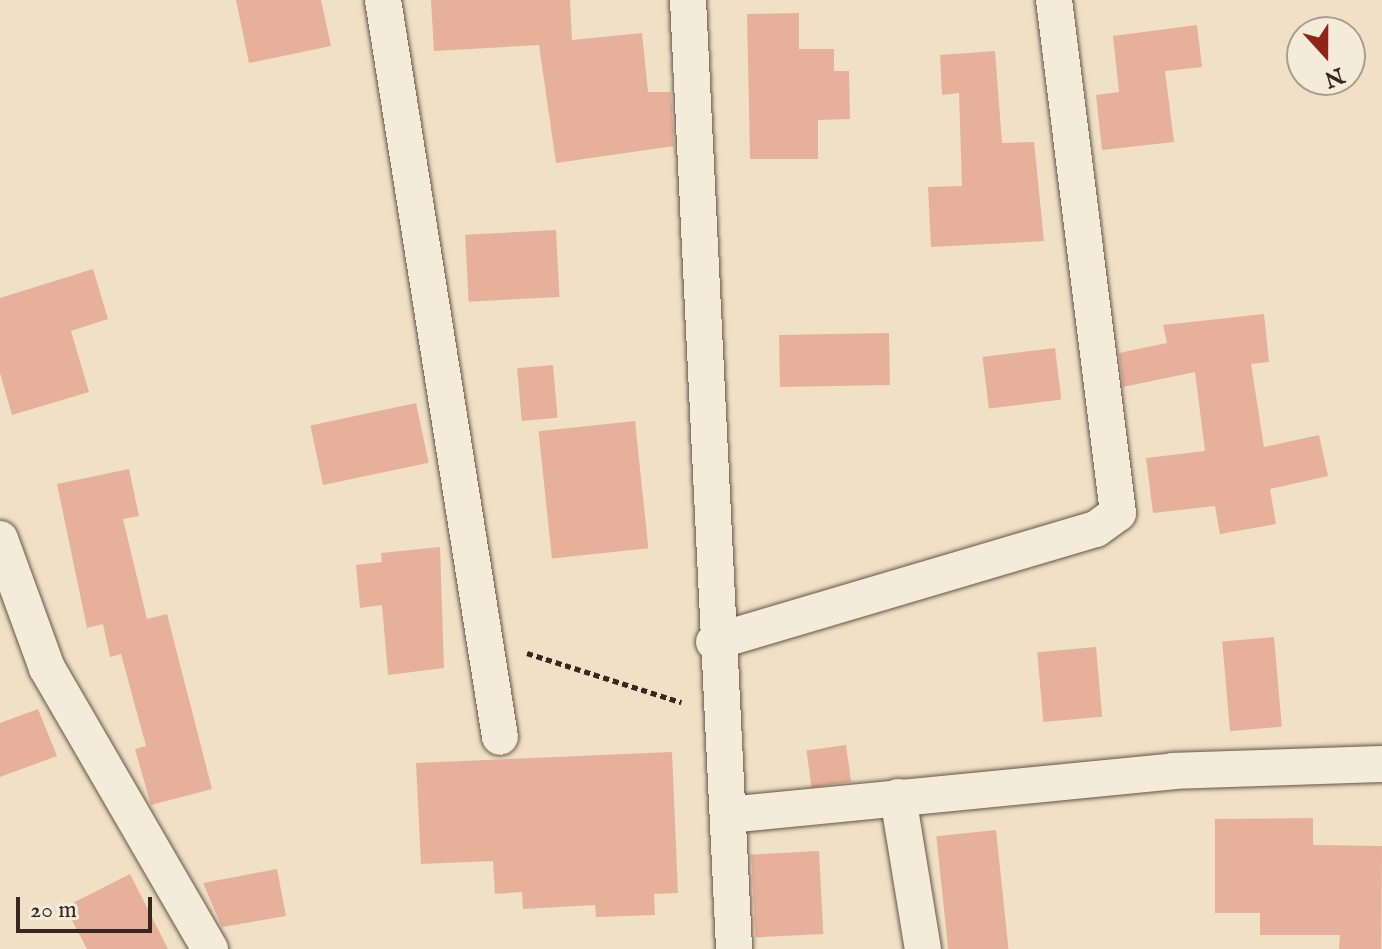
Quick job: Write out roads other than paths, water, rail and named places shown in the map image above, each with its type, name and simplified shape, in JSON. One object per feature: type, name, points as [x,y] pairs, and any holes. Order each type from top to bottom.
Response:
[{"type":"street","points":[[383,0],[500,737]]},
{"type":"street","points":[[688,0],[714,642],[728,815],[734,949]]},
{"type":"street","points":[[714,642],[1096,529],[1118,513],[1054,0]]},
{"type":"street","points":[[0,539],[47,668],[210,949]]},
{"type":"street","points":[[728,815],[1173,771],[1382,764]]},
{"type":"street","points":[[898,797],[923,949]]}]
